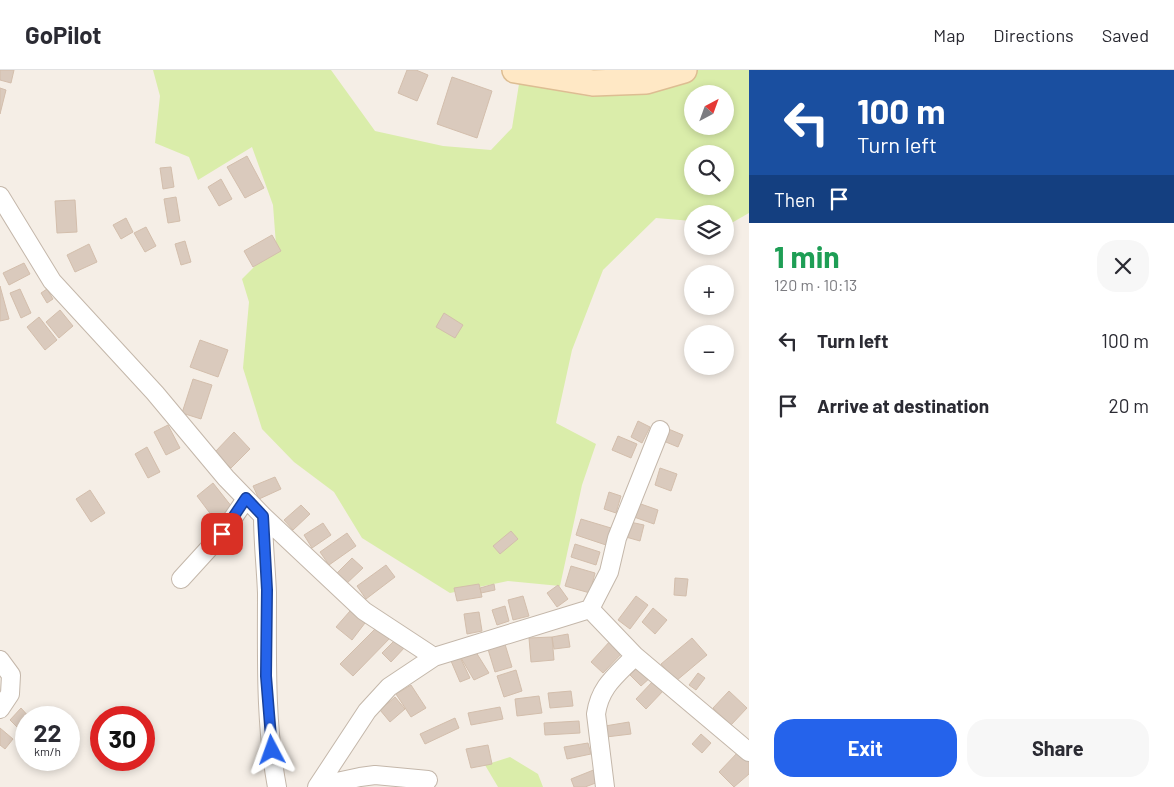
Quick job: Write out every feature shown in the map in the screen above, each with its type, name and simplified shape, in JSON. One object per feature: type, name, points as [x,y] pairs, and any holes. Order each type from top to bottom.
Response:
[{"type":"main road","points":[[515,70],[593,84],[646,81],[684,70]]},
{"type":"street","points":[[0,196],[52,281],[155,393],[246,498],[364,610],[434,657]]},
{"type":"street","points":[[317,786],[354,729],[389,687],[434,657],[590,609],[609,572],[617,538],[660,430]]},
{"type":"street","points":[[181,579],[222,534],[246,498]]},
{"type":"street","points":[[263,516],[267,590],[266,676],[277,787]]},
{"type":"street","points":[[590,609],[635,656],[749,752]]},
{"type":"street","points":[[605,787],[596,714],[598,702],[603,690],[635,656]]},
{"type":"street","points":[[0,660],[11,675],[10,694],[0,709]]},
{"type":"street","points":[[317,786],[361,782],[376,776],[428,780]]},
{"type":"green space","points":[[153,70],[331,70],[375,131],[443,146],[491,150],[512,128],[519,84],[593,97],[693,70],[749,70],[749,213],[734,222],[734,205],[684,205],[684,220],[656,218],[603,270],[572,350],[556,423],[596,444],[582,485],[560,586],[508,581],[450,593],[362,538],[334,492],[294,462],[262,429],[243,368],[249,302],[242,279],[276,245],[273,205],[252,147],[198,180],[189,157],[155,143],[160,96]]},
{"type":"green space","points":[[510,757],[538,774],[543,787],[498,787],[485,765]]},
{"type":"building","points":[[0,70],[14,70],[11,83],[0,80]]},
{"type":"building","points":[[407,70],[416,70],[428,75],[417,101],[398,93]]},
{"type":"building","points":[[452,77],[492,91],[477,138],[437,124]]},
{"type":"building","points":[[0,88],[6,90],[0,114]]},
{"type":"building","points":[[247,156],[264,188],[245,198],[227,167]]},
{"type":"building","points":[[171,167],[174,187],[163,189],[160,168]]},
{"type":"building","points":[[221,179],[232,199],[219,206],[208,187]]},
{"type":"building","points":[[176,197],[180,221],[168,223],[164,199]]},
{"type":"building","points":[[75,200],[77,232],[57,233],[55,201]]},
{"type":"building","points":[[126,218],[133,232],[121,239],[113,225]]},
{"type":"building","points":[[146,227],[156,246],[145,252],[134,233]]},
{"type":"building","points":[[272,235],[281,251],[253,267],[244,251]]},
{"type":"building","points":[[185,241],[191,262],[181,265],[175,244]]},
{"type":"building","points":[[89,244],[97,262],[75,272],[67,255]]},
{"type":"building","points":[[24,263],[30,274],[9,285],[3,273]]},
{"type":"building","points":[[0,286],[9,319],[0,321]]},
{"type":"building","points":[[20,289],[31,313],[21,318],[10,293]]},
{"type":"building","points":[[47,289],[53,299],[47,303],[41,293]]},
{"type":"building","points":[[60,310],[73,326],[59,338],[46,322]]},
{"type":"building","points":[[444,313],[463,325],[455,338],[436,327]]},
{"type":"building","points":[[39,317],[57,340],[45,350],[27,327]]},
{"type":"building","points":[[200,340],[228,350],[218,377],[190,367]]},
{"type":"building","points":[[193,379],[212,385],[201,419],[182,413]]},
{"type":"building","points":[[638,421],[650,427],[642,443],[631,437]]},
{"type":"building","points":[[168,425],[180,448],[166,455],[154,432]]},
{"type":"building","points":[[666,428],[683,435],[678,447],[661,440]]},
{"type":"building","points":[[234,432],[250,449],[231,468],[215,452]]},
{"type":"building","points":[[618,436],[637,444],[631,458],[612,450]]},
{"type":"building","points":[[147,447],[160,472],[148,478],[135,454]]},
{"type":"building","points":[[660,468],[677,474],[671,491],[655,485]]},
{"type":"building","points":[[275,477],[281,489],[259,499],[253,486]]},
{"type":"building","points":[[213,483],[232,507],[215,520],[197,496]]},
{"type":"building","points":[[90,490],[105,513],[91,522],[76,499]]},
{"type":"building","points":[[609,492],[621,496],[616,513],[604,509]]},
{"type":"building","points":[[638,503],[658,510],[654,524],[634,517]]},
{"type":"building","points":[[301,505],[310,514],[293,530],[284,520]]},
{"type":"building","points":[[581,519],[611,528],[606,545],[576,535]]},
{"type":"building","points":[[630,522],[644,525],[640,541],[626,537]]},
{"type":"building","points":[[323,523],[331,535],[312,548],[304,535]]},
{"type":"building","points":[[511,531],[518,539],[500,554],[493,546]]},
{"type":"building","points":[[347,533],[356,546],[329,565],[320,552]]},
{"type":"building","points":[[575,544],[600,552],[596,565],[571,557]]},
{"type":"building","points":[[352,558],[363,568],[345,585],[335,575]]},
{"type":"building","points":[[386,565],[395,577],[366,599],[357,586]]},
{"type":"building","points":[[571,566],[595,573],[590,593],[565,586]]},
{"type":"building","points":[[675,578],[688,579],[686,596],[674,595]]},
{"type":"building","points":[[479,584],[482,597],[457,601],[454,588]]},
{"type":"building","points":[[494,584],[495,590],[481,593],[480,588]]},
{"type":"building","points":[[558,585],[568,599],[557,607],[547,593]]},
{"type":"building","points":[[523,596],[529,616],[513,620],[508,600]]},
{"type":"building","points":[[636,596],[648,605],[630,629],[618,620]]},
{"type":"building","points":[[505,606],[509,621],[497,625],[492,610]]},
{"type":"building","points":[[653,608],[667,620],[655,634],[642,622]]},
{"type":"building","points":[[350,611],[365,623],[352,640],[336,627]]},
{"type":"building","points":[[479,612],[482,631],[467,634],[464,614]]},
{"type":"building","points":[[380,624],[392,636],[353,676],[340,664]]},
{"type":"building","points":[[568,634],[570,647],[554,649],[552,637]]},
{"type":"building","points":[[398,637],[406,646],[391,662],[382,653]]},
{"type":"building","points":[[552,637],[554,660],[531,662],[529,638]]},
{"type":"building","points":[[692,638],[707,655],[676,681],[661,664]]},
{"type":"building","points":[[611,640],[624,651],[603,673],[591,662]]},
{"type":"building","points":[[504,641],[512,667],[495,672],[487,646]]},
{"type":"building","points":[[474,649],[489,673],[474,680],[461,658]]},
{"type":"building","points":[[460,657],[470,678],[460,682],[451,661]]},
{"type":"building","points":[[640,665],[651,677],[641,686],[630,675]]},
{"type":"building","points":[[516,670],[522,691],[504,697],[497,676]]},
{"type":"building","points":[[698,673],[705,678],[696,690],[689,685]]},
{"type":"building","points":[[654,680],[664,690],[646,709],[636,699]]},
{"type":"building","points":[[411,685],[426,708],[411,717],[396,694]]},
{"type":"building","points":[[571,691],[573,706],[550,708],[548,693]]},
{"type":"building","points":[[729,691],[747,708],[731,725],[713,708]]},
{"type":"building","points":[[539,696],[542,713],[517,716],[515,699]]},
{"type":"building","points":[[395,697],[405,709],[390,722],[380,710]]},
{"type":"building","points":[[500,707],[503,719],[471,725],[468,713]]},
{"type":"building","points":[[15,715],[15,725],[10,720]]},
{"type":"building","points":[[455,718],[459,728],[425,744],[420,734]]},
{"type":"building","points":[[579,721],[580,733],[545,735],[544,723]]},
{"type":"building","points":[[629,722],[631,734],[606,737],[605,726]]},
{"type":"building","points":[[0,728],[13,739],[5,749],[0,745]]},
{"type":"building","points":[[701,734],[711,743],[702,753],[692,744]]},
{"type":"building","points":[[588,743],[591,754],[567,759],[564,747]]},
{"type":"building","points":[[488,745],[492,764],[471,768],[466,749]]},
{"type":"building","points":[[739,751],[749,761],[749,774],[734,787],[719,772]]},
{"type":"building","points":[[596,769],[601,781],[585,787],[574,787],[571,779]]},
{"type":"route","points":[[222,534],[246,498],[263,516],[263,548],[267,590],[266,676],[272,750]]}]
